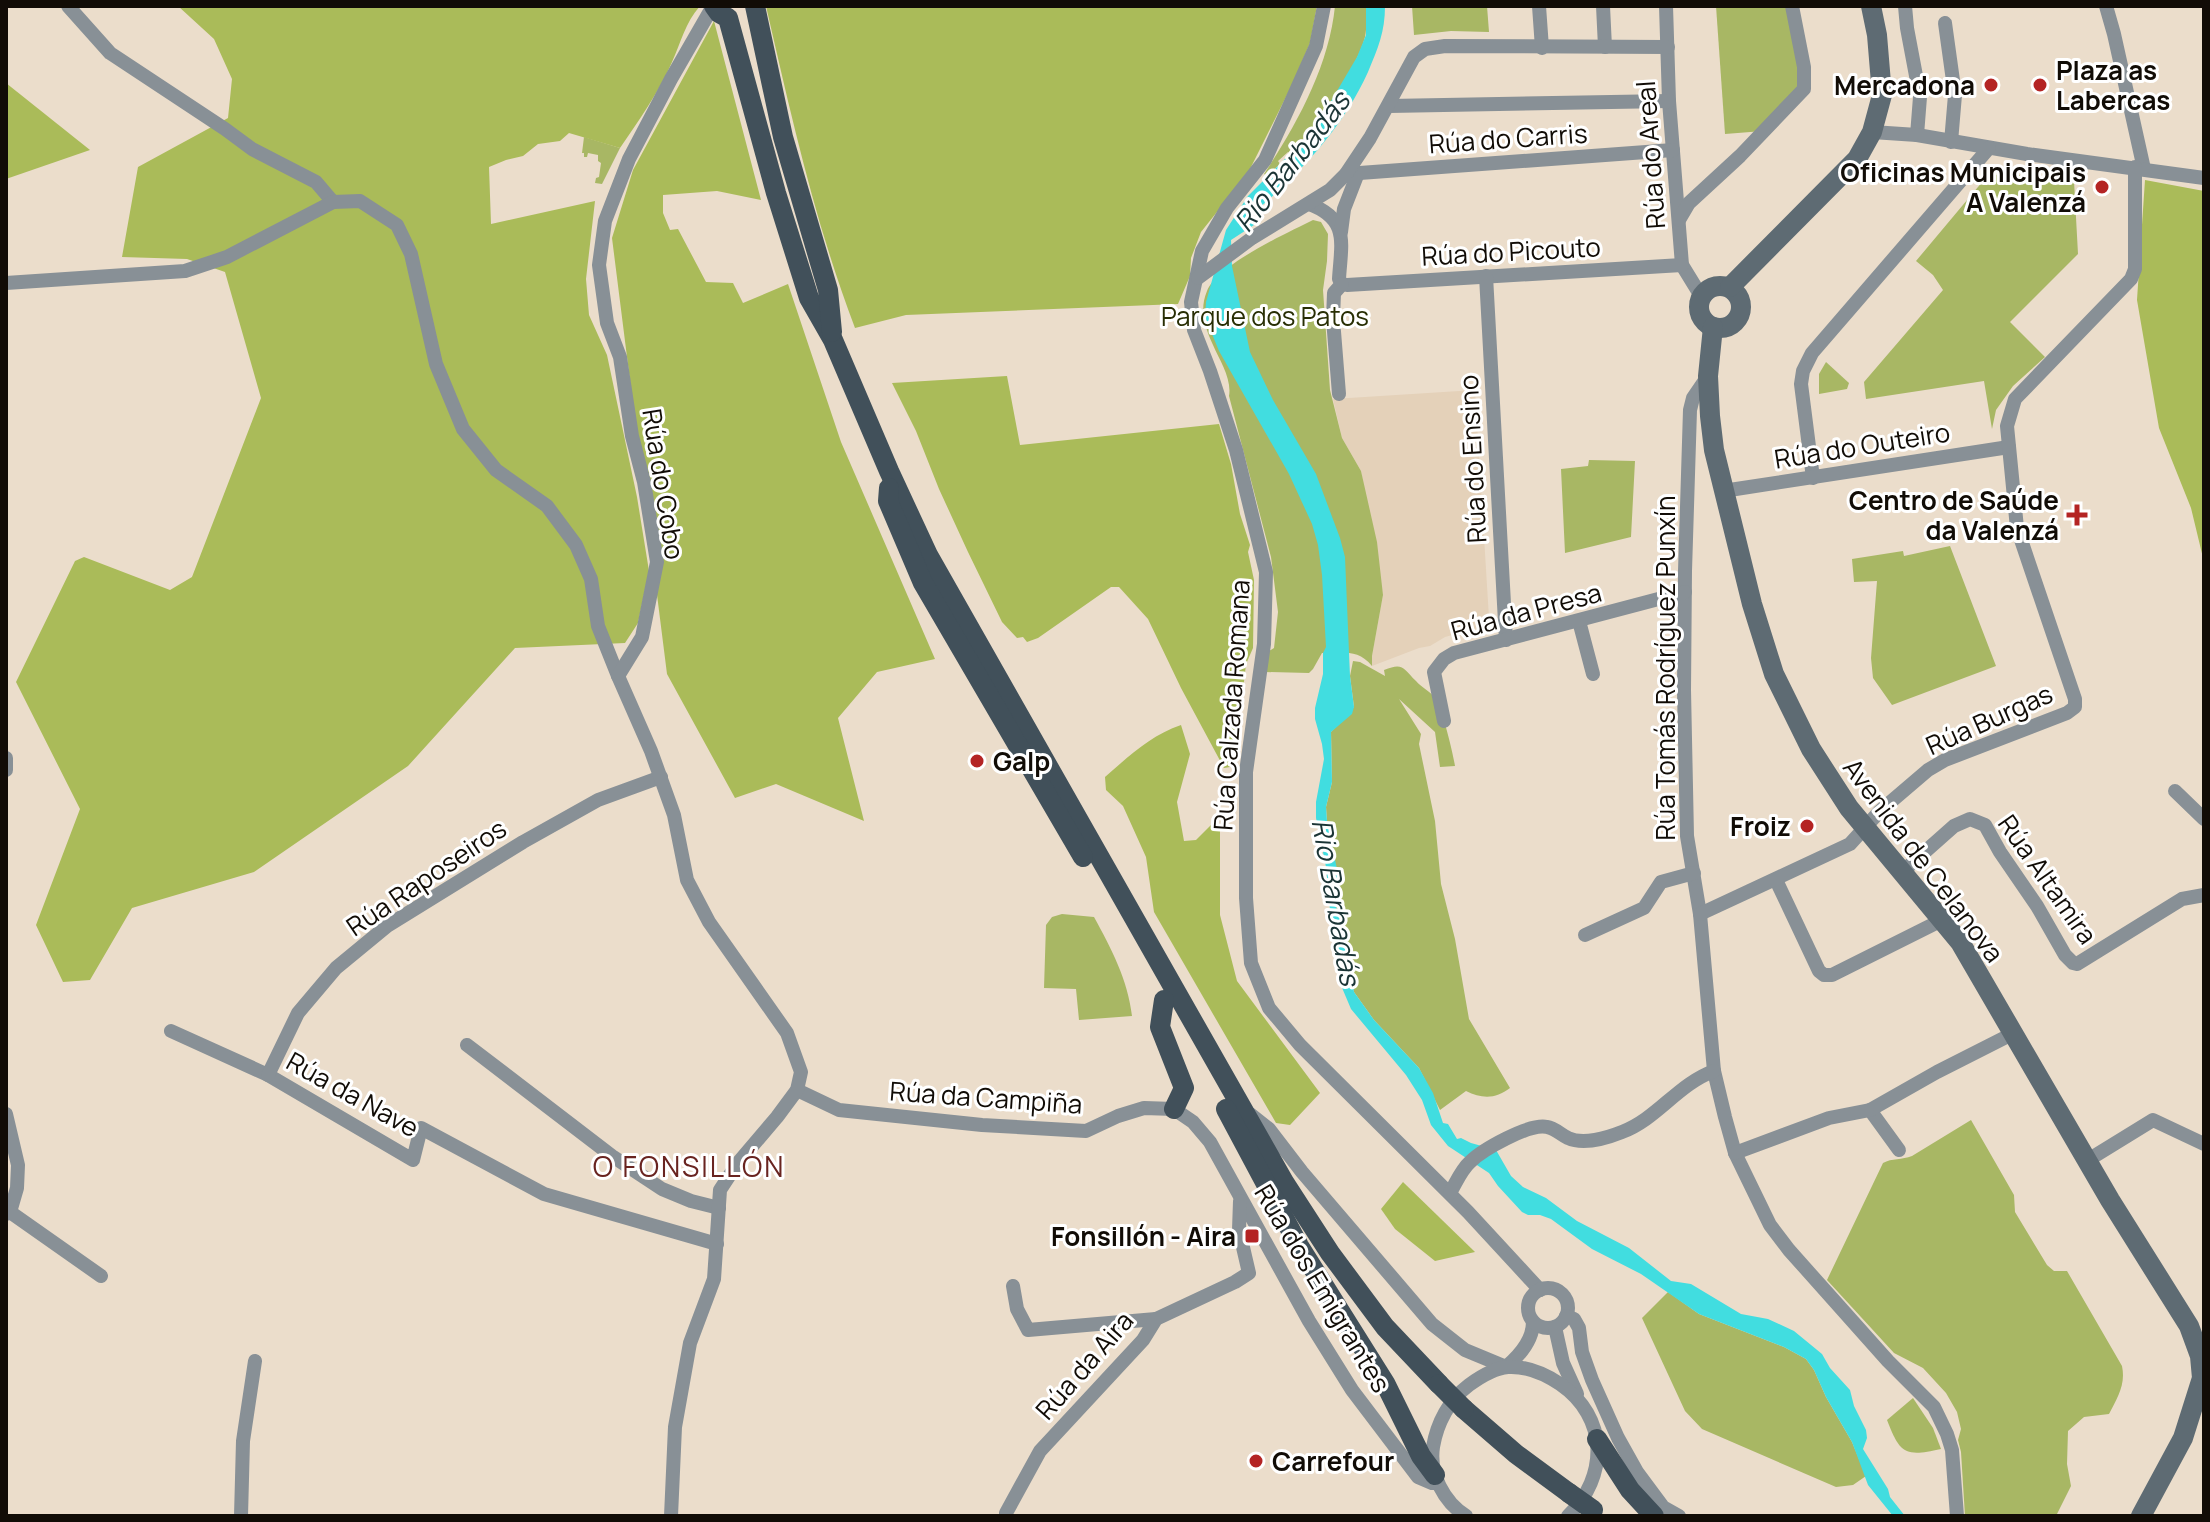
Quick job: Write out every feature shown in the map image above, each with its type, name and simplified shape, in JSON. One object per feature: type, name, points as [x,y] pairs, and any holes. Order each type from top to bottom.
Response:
[{"type":"main road","points":[[714,6],[728,18],[776,193],[809,298],[833,340],[928,555],[1284,1182],[1330,1253],[1385,1327],[1464,1409],[1516,1454],[1597,1513]]},
{"type":"main road","points":[[736,6],[748,87]]},
{"type":"main road","points":[[745,6],[766,100],[783,137]]},
{"type":"main road","points":[[755,6],[783,137],[828,290],[833,340]]},
{"type":"main road","points":[[1158,962],[1164,1000],[1160,1027],[1184,1088],[1174,1109]]},
{"type":"main road","points":[[1164,1000],[1239,1131],[1299,1246],[1385,1383],[1421,1456],[1437,1479]]},
{"type":"main road","points":[[1597,1439],[1630,1490],[1657,1513]]},
{"type":"street","points":[[68,6],[110,53],[252,149],[316,182],[333,202]]},
{"type":"street","name":"Rúa do Cobo","points":[[618,676],[642,637],[657,562],[620,357],[607,323],[602,297],[599,265],[603,235],[612,199],[629,159],[714,6]]},
{"type":"street","name":"Rúa Calzada Romana","points":[[1324,6],[1316,46],[1265,160],[1227,208],[1202,251],[1191,302],[1194,330],[1236,450],[1266,572],[1264,644],[1246,772],[1246,898],[1251,963],[1269,1008],[1292,1036],[1450,1193],[1540,1290]]},
{"type":"street","points":[[1539,6],[1542,48]]},
{"type":"street","points":[[1603,6],[1605,47]]},
{"type":"street","name":"Rúa do Areal","points":[[1666,6],[1669,101],[1682,265],[1701,296]]},
{"type":"street","points":[[1679,221],[1689,203],[1740,156],[1804,89],[1804,67],[1792,6]]},
{"type":"street","points":[[1730,287],[1857,159],[1872,132],[1882,95],[1871,6]]},
{"type":"street","points":[[1905,6],[1920,97],[1917,135]]},
{"type":"street","points":[[2009,447],[2007,426],[2015,399],[2131,279],[2135,269],[2139,168],[2106,6]]},
{"type":"street","points":[[1945,23],[1955,95],[1951,142]]},
{"type":"street","points":[[1339,394],[1333,319],[1334,293],[1342,284],[1339,279],[1344,209],[1352,174],[1414,57],[1425,49],[1445,46],[1668,47]]},
{"type":"street","points":[[1389,106],[1669,101]]},
{"type":"street","points":[[1872,132],[1917,135],[2204,178]]},
{"type":"street","points":[[1813,478],[1801,384],[1803,371],[1812,353],[1989,148]]},
{"type":"street","name":"Rúa do Carris","points":[[1352,174],[1673,150]]},
{"type":"street","points":[[1198,278],[1252,238],[1352,174]]},
{"type":"street","points":[[6,283],[185,271],[227,257],[333,202],[360,201],[397,225],[411,254],[436,364],[463,429],[496,470],[547,506],[576,545],[591,579],[598,626],[674,815],[687,880],[709,922],[787,1033],[801,1072],[797,1090],[720,1190],[714,1279],[690,1343],[675,1427],[671,1516]]},
{"type":"street","points":[[1309,204],[1323,209],[1341,232]]},
{"type":"street","name":"Rúa do Picouto","points":[[1342,284],[1682,265]]},
{"type":"street","name":"Rúa do Ensino","points":[[1486,276],[1506,640]]},
{"type":"street","points":[[1717,285],[1730,287],[1740,297],[1741,312],[1738,319],[1727,327],[1713,327],[1706,323],[1700,313],[1701,296],[1717,285]]},
{"type":"street","name":"Avenida de Celanova","points":[[1713,327],[1708,376],[1713,438],[1752,604],[1774,674],[1811,749],[1864,828],[1960,942],[2110,1200],[2189,1326],[2200,1356],[2202,1378],[2183,1438],[2141,1516]]},
{"type":"street","name":"Rúa Tomás Rodríguez Punxín","points":[[1708,376],[1693,398],[1690,410],[1684,690],[1687,836],[1700,914],[1714,1071],[1735,1153],[1770,1225],[1888,1361],[1934,1407],[1952,1450],[1957,1516]]},
{"type":"street","name":"Rúa do Outeiro","points":[[1723,491],[2009,447]]},
{"type":"street","name":"Rúa Burgas","points":[[1864,828],[1928,770],[1945,760],[2067,713],[2075,707],[2075,699],[2017,528],[2009,447]]},
{"type":"street","name":"Rúa da Presa","points":[[1444,721],[1434,672],[1444,659],[1454,653],[1685,592]]},
{"type":"street","points":[[1579,621],[1593,674]]},
{"type":"street","name":"Rúa Raposeiros","points":[[268,1075],[298,1013],[336,968],[387,926],[598,800],[661,777]]},
{"type":"street","points":[[2175,791],[2204,819]]},
{"type":"street","name":"Rúa Altamira","points":[[1901,873],[1954,826],[1970,819],[1978,821],[1985,825],[2065,955],[2077,964],[2182,899],[2204,895]]},
{"type":"street","points":[[1700,914],[1850,844],[1864,828]]},
{"type":"street","points":[[1585,935],[1636,913],[1650,901],[1661,882],[1694,873]]},
{"type":"street","points":[[1776,880],[1819,971],[1824,975],[1832,975],[1942,920]]},
{"type":"street","name":"Rúa da Nave","points":[[171,1031],[268,1075],[413,1160],[421,1128],[544,1194],[717,1244]]},
{"type":"street","points":[[1735,1153],[1829,1118],[1870,1110],[2014,1033]]},
{"type":"street","points":[[467,1045],[612,1156],[662,1189],[719,1208]]},
{"type":"street","points":[[1450,1193],[1468,1163],[1506,1139],[1545,1126],[1574,1141],[1589,1141],[1621,1133],[1639,1124],[1688,1083],[1714,1071]]},
{"type":"street","name":"Rúa da Campiña","points":[[797,1090],[839,1110],[982,1125],[1086,1131],[1144,1108],[1174,1109]]},
{"type":"street","points":[[1241,1107],[1269,1129],[1432,1324],[1465,1350],[1506,1367]]},
{"type":"street","name":"Rúa dos Emigrantes","points":[[1174,1109],[1193,1122],[1210,1142],[1309,1321],[1352,1390],[1418,1477],[1432,1483],[1437,1479],[1452,1505],[1466,1516]]},
{"type":"street","points":[[1870,1110],[1899,1150]]},
{"type":"street","points":[[6,1114],[18,1165],[17,1188],[8,1213],[101,1276]]},
{"type":"street","points":[[2088,1160],[2153,1120],[2204,1144]]},
{"type":"street","name":"Rúa da Aira","points":[[1006,1513],[1040,1451],[1143,1340],[1156,1319],[1249,1273],[1239,1230],[1240,1199]]},
{"type":"street","points":[[1013,1286],[1017,1309],[1028,1330],[1156,1319]]},
{"type":"street","points":[[1568,1516],[1587,1493],[1595,1476],[1597,1439],[1563,1363],[1560,1321],[1566,1301],[1555,1290],[1540,1290],[1529,1301],[1529,1316],[1540,1327],[1560,1321],[1574,1319],[1592,1380],[1657,1513],[1679,1516]]},
{"type":"street","points":[[1506,1367],[1524,1349],[1533,1330],[1533,1322]]},
{"type":"street","points":[[241,1516],[243,1441],[255,1361]]},
{"type":"street","points":[[1437,1479],[1433,1449],[1444,1415],[1452,1400],[1491,1371],[1506,1367],[1525,1368],[1549,1377],[1568,1390],[1585,1409]]},
{"type":"shaded area","points":[[1475,390],[1489,618],[1482,627],[1445,637],[1430,646],[1372,666],[1383,595],[1361,471],[1342,438],[1333,399]]},
{"type":"green space","points":[[178,6],[700,6],[687,26],[661,84],[620,148],[569,133],[560,141],[538,144],[523,156],[489,167],[491,224],[595,201],[586,279],[589,315],[607,355],[649,571],[638,623],[625,643],[515,648],[408,766],[254,872],[132,908],[90,980],[63,982],[36,925],[80,809],[16,682],[75,561],[84,557],[170,590],[192,577],[261,398],[225,272],[187,259],[122,257],[138,167],[228,118],[232,79],[214,39]]},
{"type":"green space","points":[[766,6],[1317,6],[1310,43],[1292,85],[1248,173],[1201,232],[1191,258],[1190,276],[1178,304],[906,315],[855,328],[816,209]]},
{"type":"green space","points":[[1335,6],[1366,6],[1366,33],[1360,51],[1344,82],[1311,130],[1291,154],[1288,152],[1278,161],[1280,164],[1267,176],[1264,174],[1299,115],[1319,72]]},
{"type":"green space","points":[[1412,6],[1487,6],[1489,32],[1451,31],[1414,35]]},
{"type":"green space","points":[[1716,6],[1792,6],[1804,89],[1763,131],[1725,134]]},
{"type":"green space","points":[[714,21],[761,200],[717,191],[663,195],[663,213],[670,230],[678,229],[706,282],[733,283],[743,303],[788,284],[841,442],[935,659],[877,672],[838,718],[864,821],[776,784],[735,798],[667,674],[612,238],[633,170]]},
{"type":"green space","points":[[6,83],[90,150],[6,179]]},
{"type":"green space","points":[[584,137],[620,148],[602,184],[595,183],[601,163],[598,155],[588,153],[584,157],[582,153]]},
{"type":"green space","points":[[2001,173],[2074,181],[2078,254],[2010,322],[2045,357],[2013,386],[1996,410],[1992,429],[1984,381],[1866,399],[1864,382],[1943,290],[1933,275],[1916,261],[1983,181]]},
{"type":"green space","points":[[2145,180],[2204,191],[2204,562],[2191,508],[2159,428],[2137,300]]},
{"type":"green space","name":"Parque dos Patos","points":[[1313,220],[1321,222],[1328,234],[1323,290],[1330,390],[1342,438],[1361,471],[1377,542],[1383,595],[1372,666],[1356,654],[1322,653],[1309,673],[1265,672],[1269,651],[1274,648],[1278,612],[1271,557],[1229,396],[1227,377],[1208,332],[1203,305],[1213,281],[1224,271],[1254,251]]},
{"type":"green space","points":[[1826,362],[1849,383],[1847,389],[1819,394],[1819,374]]},
{"type":"green space","points":[[1007,376],[1020,445],[1219,424],[1250,545],[1248,552],[1254,580],[1253,648],[1246,664],[1235,761],[1230,767],[1224,768],[1148,619],[1119,587],[1111,587],[1038,638],[1027,642],[1023,637],[1017,638],[1002,622],[892,383]]},
{"type":"green space","points":[[1589,460],[1635,461],[1631,537],[1565,553],[1561,469],[1588,466]]},
{"type":"green space","points":[[1950,546],[1996,666],[1892,705],[1873,678],[1871,658],[1877,581],[1854,582],[1852,559],[1903,551],[1904,556]]},
{"type":"green space","points":[[1353,661],[1385,676],[1384,670],[1402,668],[1433,696],[1444,720],[1454,760],[1455,766],[1440,767],[1435,732],[1399,699],[1421,734],[1419,744],[1435,821],[1441,884],[1455,939],[1469,1019],[1510,1088],[1489,1097],[1466,1091],[1440,1110],[1419,1068],[1374,1020],[1354,992],[1343,928],[1336,907],[1326,807],[1332,782],[1331,732],[1354,707],[1350,676]]},
{"type":"green space","points":[[1181,725],[1190,754],[1177,802],[1184,841],[1196,840],[1212,824],[1220,827],[1220,915],[1237,981],[1320,1093],[1290,1125],[1276,1123],[1154,912],[1146,857],[1123,806],[1106,790],[1105,777],[1122,762],[1150,741]]},
{"type":"green space","points":[[1062,914],[1094,917],[1123,977],[1132,1016],[1079,1020],[1076,989],[1044,988],[1046,925],[1052,917]]},
{"type":"green space","points":[[1971,1120],[2014,1195],[2015,1212],[2047,1265],[2054,1271],[2067,1271],[2122,1366],[2122,1385],[2109,1414],[2084,1417],[2068,1431],[2067,1464],[2071,1486],[2056,1516],[1965,1516],[1958,1440],[1961,1429],[1957,1412],[1946,1393],[1923,1368],[1894,1353],[1827,1280],[1883,1163],[1912,1156]]},
{"type":"green space","points":[[1403,1182],[1475,1252],[1435,1261],[1395,1229],[1381,1209]]},
{"type":"green space","points":[[1668,1292],[1699,1314],[1784,1347],[1806,1359],[1852,1442],[1866,1476],[1853,1485],[1836,1487],[1702,1429],[1685,1411],[1642,1318]]},
{"type":"green space","points":[[1913,1398],[1933,1428],[1941,1449],[1912,1452],[1905,1450],[1896,1440],[1887,1420]]},
{"type":"water","name":"Rio Barbadás","points":[[1366,6],[1385,6],[1385,15],[1378,47],[1357,93],[1317,150],[1250,216],[1254,225],[1231,240],[1232,266],[1250,352],[1273,400],[1316,474],[1345,557],[1354,707],[1352,714],[1331,732],[1332,782],[1326,807],[1338,874],[1336,907],[1343,928],[1354,992],[1374,1020],[1419,1068],[1433,1093],[1443,1123],[1448,1124],[1457,1139],[1496,1150],[1511,1176],[1523,1187],[1546,1198],[1577,1221],[1629,1248],[1671,1281],[1691,1284],[1741,1314],[1768,1319],[1794,1331],[1822,1354],[1850,1390],[1866,1430],[1863,1449],[1890,1497],[1905,1516],[1893,1516],[1868,1485],[1852,1442],[1806,1359],[1784,1347],[1699,1314],[1641,1274],[1592,1249],[1551,1219],[1522,1212],[1489,1173],[1448,1146],[1431,1125],[1422,1100],[1406,1075],[1351,1009],[1340,983],[1326,867],[1316,818],[1324,759],[1315,708],[1326,647],[1318,545],[1289,474],[1219,351],[1205,317],[1206,302],[1226,230],[1248,196],[1300,144],[1324,113],[1357,57],[1366,35]]},
{"type":"place","name":"Mercadona","points":[[1991,85]]},
{"type":"place","name":"Plaza as Labercas","points":[[2040,85]]},
{"type":"place","name":"Oficinas Municipais A Valenzá","points":[[2102,187]]},
{"type":"place","name":"Centro de Saúde da Valenzá","points":[[2077,515]]},
{"type":"place","name":"Galp","points":[[977,761]]},
{"type":"place","name":"Froiz","points":[[1807,826]]},
{"type":"place","name":"Fonsillón - Aira","points":[[1252,1236]]},
{"type":"place","name":"Carrefour","points":[[1256,1461]]},
{"type":"district","name":"O FONSILLÓN","points":[[689,1166]]}]
